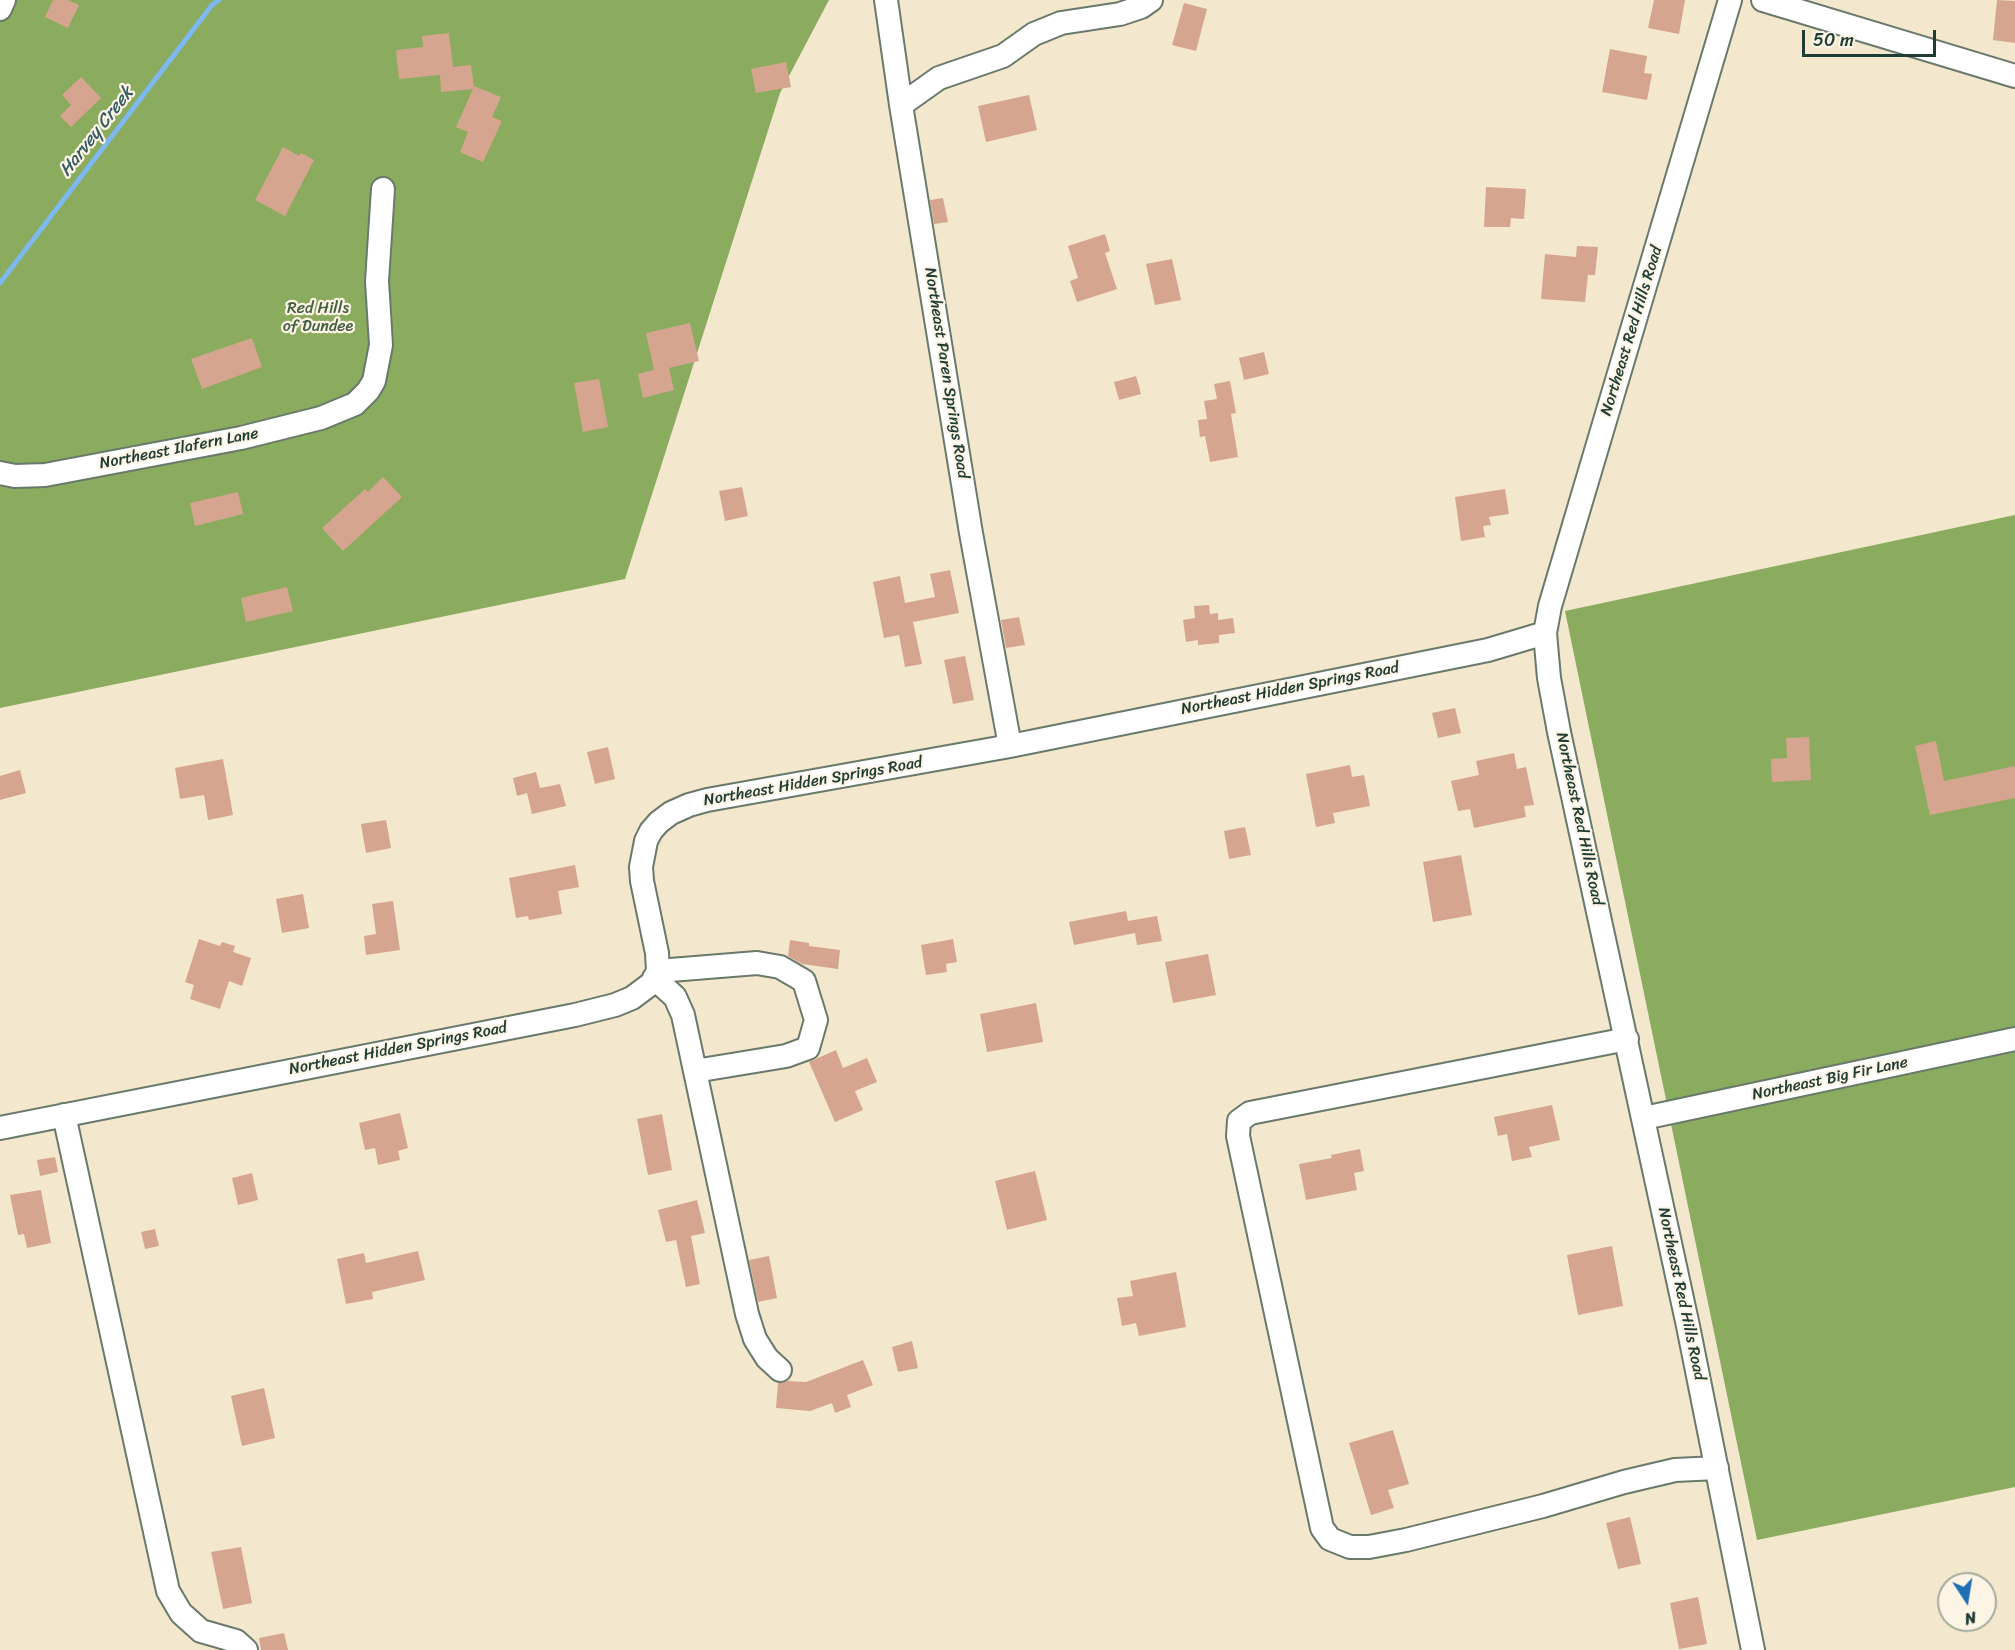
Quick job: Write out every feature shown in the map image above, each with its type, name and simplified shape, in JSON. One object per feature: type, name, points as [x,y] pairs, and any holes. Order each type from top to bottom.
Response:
[{"type":"street","points":[[0,9],[4,0]]},
{"type":"street","name":"Northeast Paren Springs Road","points":[[886,0],[971,533],[1010,746]]},
{"type":"street","points":[[901,105],[939,78],[1003,56],[1034,34],[1061,23],[1120,14],[1141,7],[1151,0]]},
{"type":"street","name":"Northeast Red Hills Road","points":[[1730,0],[1550,606],[1545,633],[1549,678],[1559,732],[1644,1118],[1753,1650]]},
{"type":"street","points":[[1763,0],[2015,76]]},
{"type":"street","name":"Northeast Ilafern Lane","points":[[0,473],[15,476],[45,475],[241,438],[321,418],[355,404],[374,381],[379,355],[377,281],[383,189]]},
{"type":"street","name":"Northeast Hidden Springs Road","points":[[0,1128],[575,1015],[615,1005],[632,998],[644,990],[656,974],[657,953],[642,881],[642,854],[651,831],[671,813],[707,800],[1010,746],[1488,650],[1545,633]]},
{"type":"street","points":[[656,974],[757,963],[780,967],[804,981],[816,1020],[808,1048],[786,1056],[695,1071]]},
{"type":"street","points":[[656,974],[675,996],[683,1015],[754,1339],[767,1358],[780,1370]]},
{"type":"street","points":[[1627,1039],[1250,1113],[1239,1121],[1238,1136],[1322,1528],[1330,1539],[1350,1547],[1397,1542],[1675,1470],[1717,1468]]},
{"type":"street","name":"Northeast Big Fir Lane","points":[[1644,1118],[2015,1039]]},
{"type":"street","points":[[64,1115],[168,1591],[181,1613],[201,1631],[236,1641],[246,1650]]},
{"type":"green space","name":"Red Hills of Dundee","points":[[0,0],[829,0],[780,93],[625,579],[0,708]]},
{"type":"green space","points":[[2015,515],[2015,1487],[1757,1540],[1565,611]]},
{"type":"building","points":[[53,0],[68,0],[79,5],[68,28],[45,17]]},
{"type":"building","points":[[1654,0],[1685,0],[1679,34],[1648,28]]},
{"type":"building","points":[[1997,0],[2015,1],[2015,43],[1993,40]]},
{"type":"building","points":[[1184,3],[1207,9],[1196,51],[1172,45]]},
{"type":"building","points":[[449,33],[453,67],[471,65],[474,88],[474,86],[501,97],[492,117],[502,121],[483,162],[460,152],[468,132],[456,127],[473,89],[441,92],[440,75],[399,79],[396,50],[423,47],[422,36]]},
{"type":"building","points":[[1610,49],[1647,56],[1644,73],[1652,74],[1647,100],[1602,92]]},
{"type":"building","points":[[786,62],[791,87],[756,93],[751,69]]},
{"type":"building","points":[[81,77],[101,98],[71,127],[60,116],[71,105],[62,95]]},
{"type":"building","points":[[1029,95],[1037,130],[986,142],[978,106]]},
{"type":"building","points":[[283,147],[299,156],[301,153],[314,160],[285,216],[255,200]]},
{"type":"building","points":[[1486,187],[1526,189],[1524,219],[1511,218],[1510,227],[1484,227]]},
{"type":"building","points":[[943,198],[948,222],[934,224],[930,200]]},
{"type":"building","points":[[1105,234],[1110,251],[1105,253],[1117,289],[1077,302],[1070,281],[1078,278],[1068,246]]},
{"type":"building","points":[[1577,246],[1598,247],[1595,275],[1588,275],[1585,302],[1541,299],[1545,254],[1576,257]]},
{"type":"building","points":[[1172,259],[1181,300],[1155,305],[1146,264]]},
{"type":"building","points":[[690,323],[699,361],[669,368],[674,390],[643,398],[638,374],[654,370],[646,333]]},
{"type":"building","points":[[252,338],[262,367],[202,389],[191,359]]},
{"type":"building","points":[[1264,352],[1269,374],[1244,380],[1239,358]]},
{"type":"building","points":[[1136,376],[1141,394],[1119,400],[1114,382]]},
{"type":"building","points":[[599,379],[608,427],[583,432],[574,383]]},
{"type":"building","points":[[1230,381],[1236,413],[1231,414],[1238,457],[1210,462],[1205,436],[1200,437],[1198,420],[1207,419],[1204,401],[1217,399],[1214,384]]},
{"type":"building","points":[[383,477],[402,497],[343,551],[322,528],[365,489],[368,492]]},
{"type":"building","points":[[742,487],[748,516],[725,521],[719,491]]},
{"type":"building","points":[[1505,489],[1509,514],[1489,517],[1491,525],[1483,526],[1485,537],[1461,541],[1455,497]]},
{"type":"building","points":[[238,492],[243,514],[195,526],[190,503]]},
{"type":"building","points":[[950,570],[959,613],[913,622],[922,664],[905,667],[899,635],[884,638],[873,582],[900,576],[905,603],[935,597],[930,574]]},
{"type":"building","points":[[287,587],[293,611],[246,622],[241,598]]},
{"type":"building","points":[[1209,605],[1210,614],[1218,613],[1218,620],[1233,618],[1235,633],[1219,635],[1219,643],[1198,645],[1198,640],[1186,642],[1183,620],[1195,618],[1194,606]]},
{"type":"building","points":[[1019,617],[1025,645],[1006,648],[1001,620]]},
{"type":"building","points":[[965,656],[974,700],[953,704],[944,660]]},
{"type":"building","points":[[1455,708],[1461,733],[1438,738],[1432,713]]},
{"type":"building","points":[[1809,737],[1811,780],[1772,782],[1771,759],[1787,758],[1786,738]]},
{"type":"building","points":[[1936,741],[1944,781],[2015,766],[2015,798],[1930,815],[1915,746]]},
{"type":"building","points":[[608,747],[615,779],[595,784],[587,752]]},
{"type":"building","points":[[1514,753],[1517,769],[1526,767],[1534,805],[1524,806],[1526,817],[1474,828],[1470,809],[1458,811],[1451,781],[1479,775],[1476,761]]},
{"type":"building","points":[[223,759],[233,815],[208,820],[204,795],[180,799],[175,768]]},
{"type":"building","points":[[1350,765],[1352,777],[1364,775],[1370,806],[1333,813],[1335,823],[1316,827],[1306,774]]},
{"type":"building","points":[[20,770],[26,793],[0,800],[0,776]]},
{"type":"building","points":[[536,772],[540,788],[560,784],[566,806],[532,814],[527,793],[517,796],[513,778]]},
{"type":"building","points":[[386,820],[391,848],[366,853],[361,824]]},
{"type":"building","points":[[1245,827],[1251,855],[1229,859],[1224,831]]},
{"type":"building","points":[[1461,855],[1472,915],[1433,922],[1423,862]]},
{"type":"building","points":[[575,865],[579,887],[558,891],[562,914],[529,920],[528,916],[516,918],[509,878]]},
{"type":"building","points":[[303,894],[309,928],[282,933],[276,899]]},
{"type":"building","points":[[393,901],[400,950],[366,955],[364,936],[376,934],[372,904]]},
{"type":"building","points":[[1126,911],[1128,921],[1157,916],[1162,941],[1137,945],[1135,933],[1074,945],[1069,922]]},
{"type":"building","points":[[199,939],[220,946],[222,942],[235,946],[233,952],[251,958],[242,986],[229,981],[220,1009],[190,999],[194,985],[185,982]]},
{"type":"building","points":[[953,939],[957,962],[946,964],[947,972],[926,975],[921,945]]},
{"type":"building","points":[[790,940],[809,943],[809,946],[840,950],[838,969],[802,964],[788,956]]},
{"type":"building","points":[[1208,954],[1216,995],[1173,1003],[1165,962]]},
{"type":"building","points":[[1036,1003],[1043,1042],[987,1052],[980,1014]]},
{"type":"building","points":[[836,1050],[843,1068],[867,1058],[877,1082],[855,1091],[863,1110],[835,1122],[809,1062]]},
{"type":"building","points":[[1552,1105],[1560,1140],[1529,1147],[1532,1157],[1512,1161],[1507,1134],[1498,1136],[1494,1117]]},
{"type":"building","points":[[400,1113],[408,1148],[398,1151],[400,1160],[378,1165],[375,1148],[365,1150],[359,1123]]},
{"type":"building","points":[[662,1114],[672,1170],[648,1175],[637,1119]]},
{"type":"building","points":[[1360,1149],[1364,1171],[1354,1173],[1357,1190],[1306,1200],[1299,1164],[1332,1158],[1331,1155]]},
{"type":"building","points":[[55,1157],[58,1172],[40,1176],[37,1160]]},
{"type":"building","points":[[1035,1171],[1047,1220],[1007,1230],[995,1181]]},
{"type":"building","points":[[252,1173],[258,1200],[238,1205],[232,1178]]},
{"type":"building","points":[[41,1190],[51,1243],[27,1248],[24,1234],[18,1235],[10,1195]]},
{"type":"building","points":[[697,1200],[705,1233],[691,1236],[700,1284],[686,1287],[676,1240],[666,1242],[658,1210]]},
{"type":"building","points":[[155,1229],[159,1246],[145,1249],[141,1232]]},
{"type":"building","points":[[1612,1246],[1623,1306],[1578,1315],[1567,1255]]},
{"type":"building","points":[[418,1251],[425,1280],[372,1292],[373,1299],[346,1304],[337,1259],[364,1253],[366,1263]]},
{"type":"building","points":[[769,1256],[777,1298],[758,1302],[749,1260]]},
{"type":"building","points":[[1176,1272],[1186,1327],[1139,1336],[1136,1323],[1122,1326],[1117,1298],[1133,1296],[1130,1281]]},
{"type":"building","points":[[912,1341],[918,1368],[898,1372],[892,1347]]},
{"type":"building","points":[[863,1360],[873,1385],[847,1395],[851,1407],[835,1413],[832,1403],[810,1411],[776,1408],[778,1383],[806,1382]]},
{"type":"building","points":[[264,1388],[275,1438],[242,1446],[231,1396]]},
{"type":"building","points":[[1393,1430],[1409,1484],[1388,1490],[1394,1508],[1371,1515],[1349,1443]]},
{"type":"building","points":[[1630,1517],[1641,1564],[1618,1569],[1606,1523]]},
{"type":"building","points":[[241,1547],[252,1603],[223,1609],[211,1552]]},
{"type":"building","points":[[1698,1597],[1707,1644],[1679,1649],[1670,1603]]},
{"type":"building","points":[[284,1633],[288,1650],[261,1650],[259,1638]]},
{"type":"waterway","name":"Harvey Creek","points":[[0,283],[212,5],[219,0]]}]
